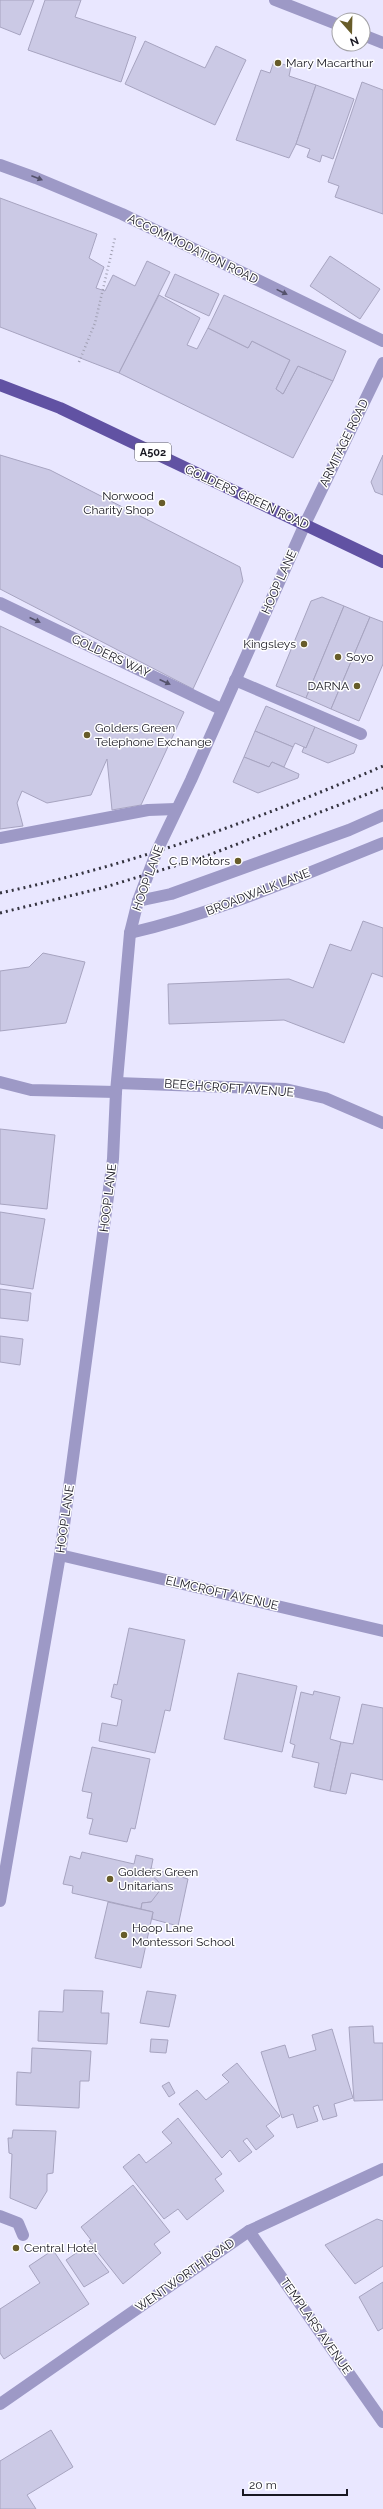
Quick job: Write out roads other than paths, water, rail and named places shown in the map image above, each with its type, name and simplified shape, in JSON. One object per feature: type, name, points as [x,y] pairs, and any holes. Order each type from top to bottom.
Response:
[{"type":"main road","name":"GOLDERS GREEN ROAD","points":[[0,385],[60,408],[383,562]]},
{"type":"street","points":[[275,0],[331,22]]},
{"type":"street","points":[[371,38],[383,42]]},
{"type":"street","name":"ACCOMMODATION ROAD","points":[[0,165],[36,178],[122,214],[383,341]]},
{"type":"street","name":"ARMITAGE ROAD","points":[[305,524],[382,370]]},
{"type":"street","name":"HOOP LANE","points":[[0,1901],[60,1555],[113,1159],[116,1087],[130,933],[138,901],[176,809],[191,780],[221,709],[305,524]]},
{"type":"street","name":"GOLDERS WAY","points":[[0,603],[221,709]]},
{"type":"street","points":[[235,680],[361,734]]},
{"type":"street","points":[[0,838],[148,810],[176,809]]},
{"type":"street","points":[[138,901],[179,891],[349,830],[383,815]]},
{"type":"street","name":"BROADWALK LANE","points":[[130,933],[166,924],[236,902],[383,843]]},
{"type":"street","name":"BEECHCROFT AVENUE","points":[[0,1082],[31,1090],[116,1087],[285,1089],[325,1098],[383,1122]]},
{"type":"street","name":"ELMCROFT AVENUE","points":[[60,1555],[383,1631]]},
{"type":"street","name":"WENTWORTH ROAD","points":[[0,2404],[249,2231],[383,2168]]},
{"type":"street","points":[[0,2216],[18,2223],[23,2235]]},
{"type":"street","name":"TEMPLARS AVENUE","points":[[249,2231],[383,2422]]},
{"type":"railway","points":[[0,893],[98,869],[195,839],[337,786],[383,766]]},
{"type":"railway","points":[[0,913],[102,888],[201,858],[383,788]]},
{"type":"place","name":"Mary Macarthur","points":[[278,63]]},
{"type":"place","name":"Norwood Charity Shop","points":[[162,503]]},
{"type":"place","name":"Kingsleys","points":[[304,644]]},
{"type":"place","name":"Soyo","points":[[338,657]]},
{"type":"place","name":"DARNA","points":[[357,686]]},
{"type":"place","name":"Golders Green Telephone Exchange","points":[[87,735]]},
{"type":"place","name":"C B Motors","points":[[238,861]]},
{"type":"place","name":"Golders Green Unitarians","points":[[110,1879]]},
{"type":"place","name":"Hoop Lane Montessori School","points":[[124,1935]]},
{"type":"place","name":"Central Hotel","points":[[16,2248]]}]
